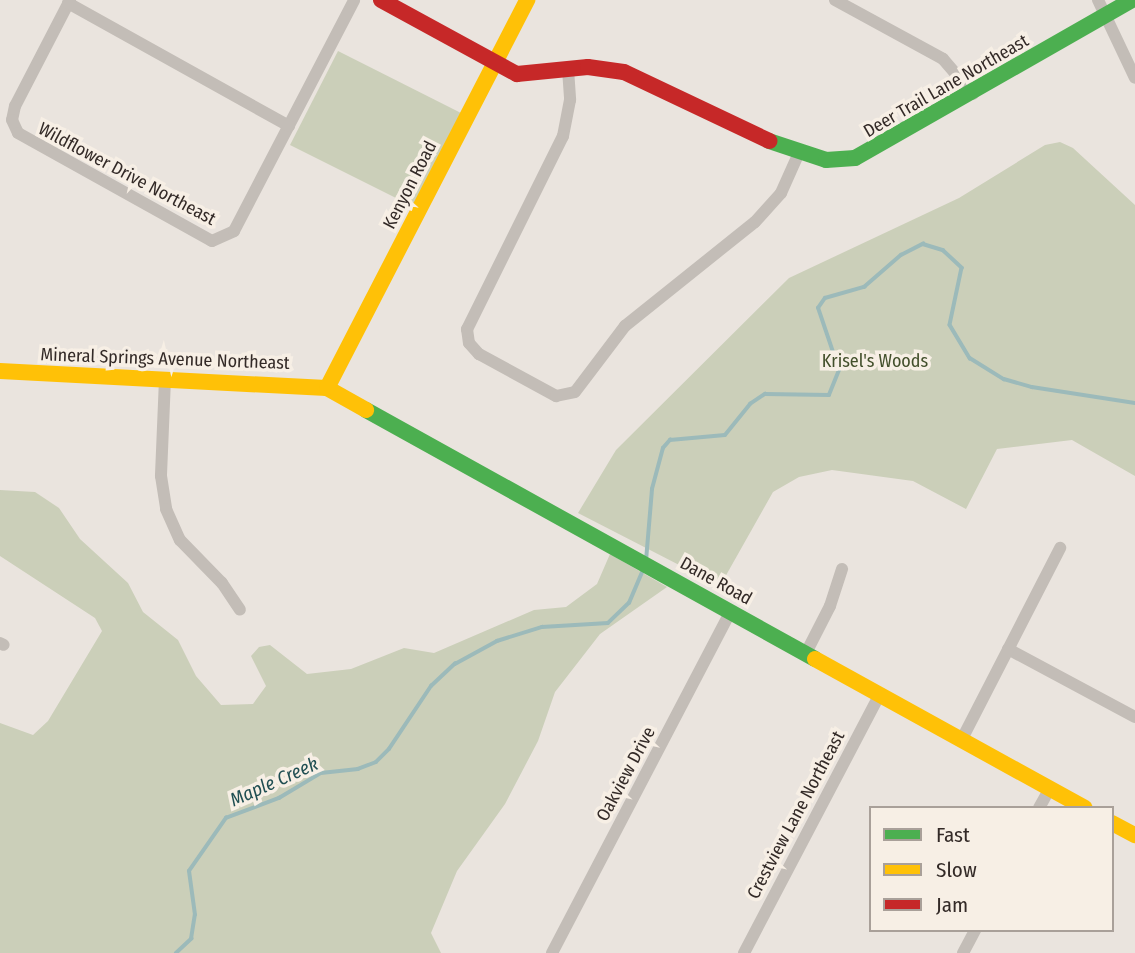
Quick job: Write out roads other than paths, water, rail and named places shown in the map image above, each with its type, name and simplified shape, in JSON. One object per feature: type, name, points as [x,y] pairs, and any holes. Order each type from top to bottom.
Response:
[{"type":"street","name":"Wildflower Drive Northeast","points":[[69,2],[15,106],[14,127],[23,138],[205,239],[228,237],[354,0]]},
{"type":"street","name":"Deer Trail Lane Northeast","points":[[381,0],[495,63],[527,76],[568,69],[604,68],[644,78],[798,155],[841,160],[868,153],[1132,0]]},
{"type":"street","name":"Kenyon Road","points":[[327,388],[527,0]]},
{"type":"street","points":[[835,0],[943,58],[973,94]]},
{"type":"street","points":[[1098,0],[1135,78]]},
{"type":"street","points":[[69,2],[289,125]]},
{"type":"street","points":[[568,69],[570,100],[563,136],[467,329],[469,343],[479,354],[548,393],[561,396],[575,392],[625,326],[755,222],[781,192],[798,155]]},
{"type":"street","name":"Mineral Springs Avenue Northeast","points":[[0,371],[327,388]]},
{"type":"street","points":[[165,379],[160,476],[166,509],[185,547],[222,583],[240,610]]},
{"type":"street","name":"Dane Road","points":[[327,388],[1082,806]]},
{"type":"street","points":[[962,739],[1060,548]]},
{"type":"street","points":[[806,653],[830,606],[842,569]]},
{"type":"street","name":"Oakview Drive","points":[[552,953],[731,611]]},
{"type":"street","points":[[1007,649],[1135,717]]},
{"type":"street","name":"Crestview Lane Northeast","points":[[744,953],[880,694]]},
{"type":"street","points":[[1041,806],[1050,788]]},
{"type":"street","points":[[1114,824],[1135,835]]},
{"type":"street","points":[[963,953],[974,932]]},
{"type":"waterway","name":"Maple Creek","points":[[646,561],[652,489],[663,448],[670,440],[725,435],[750,404],[765,394],[829,395],[839,370],[818,308],[825,298],[864,287],[901,255],[923,244],[943,250],[962,268],[950,325],[970,358],[1004,379],[1032,387],[1135,403]]},
{"type":"waterway","name":"Maple Creek","points":[[176,953],[191,939],[195,915],[189,871],[226,818],[279,798],[321,773],[358,769],[376,762],[389,749],[431,686],[455,664],[497,641],[542,627],[608,623],[629,603],[644,568]]},
{"type":"park label","name":"Krisel's Woods","points":[[875,361]]}]
